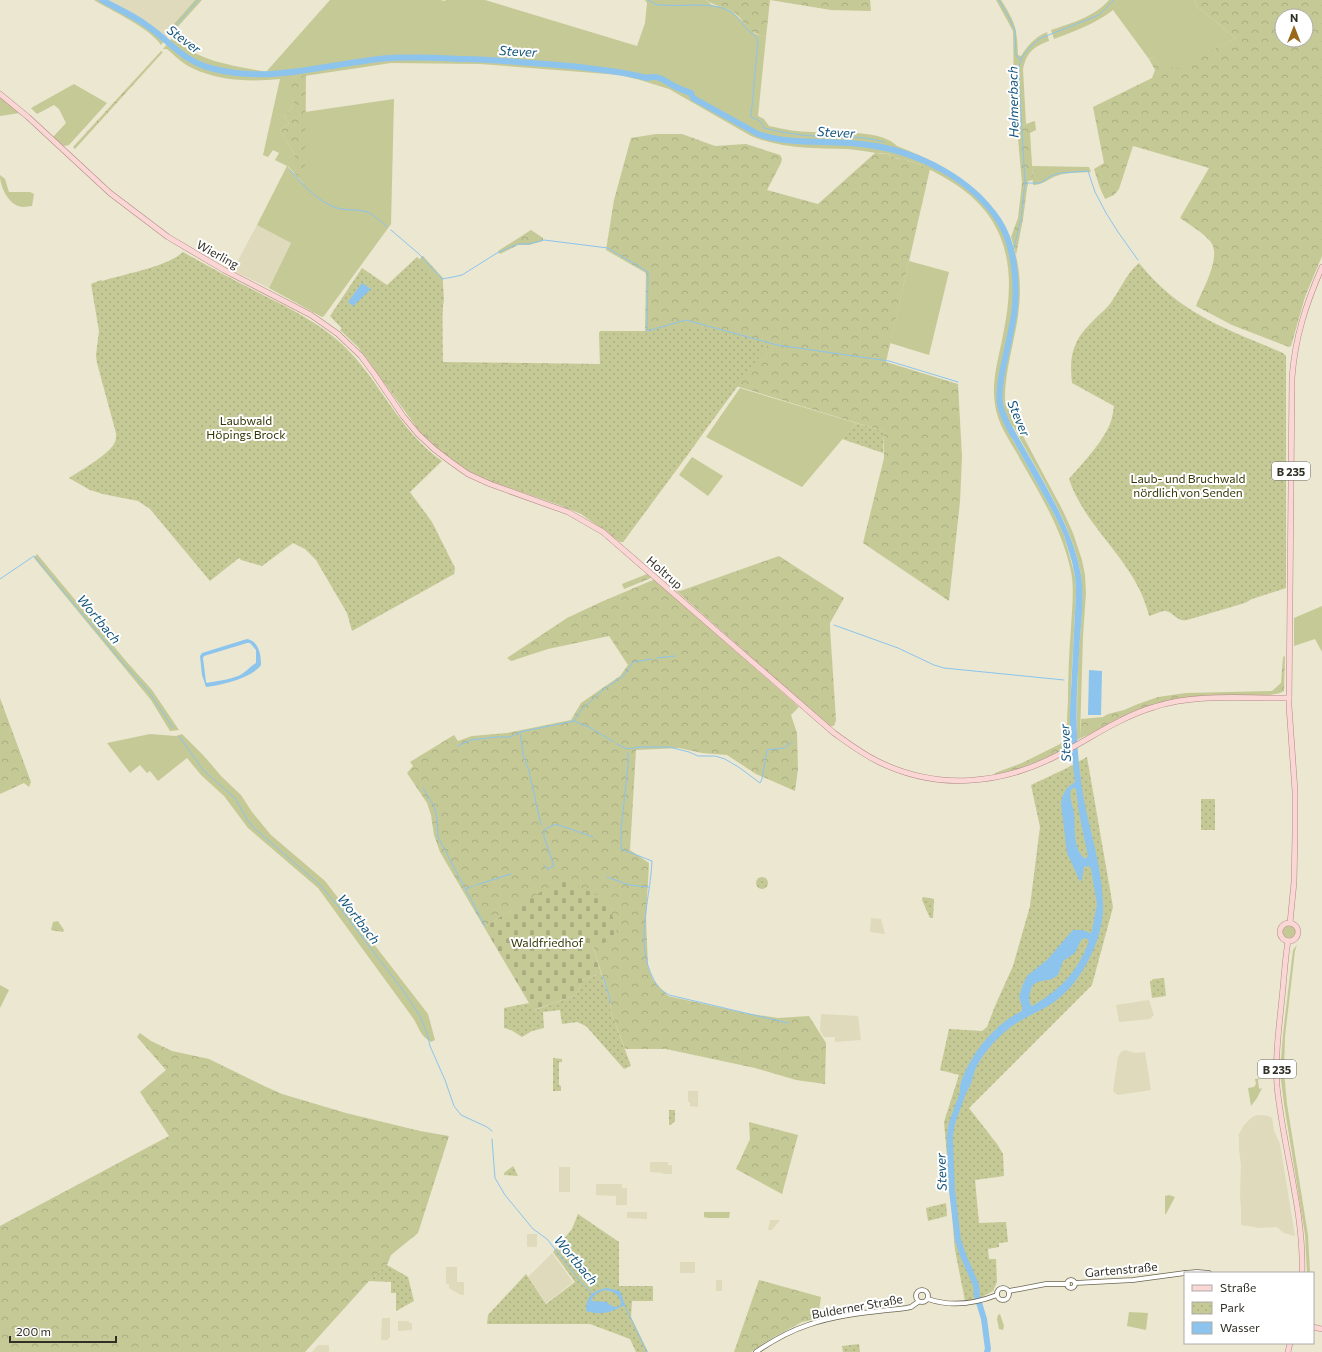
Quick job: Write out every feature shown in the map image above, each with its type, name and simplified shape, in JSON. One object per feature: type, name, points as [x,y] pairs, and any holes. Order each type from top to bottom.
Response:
[{"type":"main road","name":"Wierling","points":[[0,94],[110,193],[168,237],[213,264],[295,306],[327,325],[360,356],[403,416],[418,434]]},
{"type":"main road","name":"B 235","points":[[1290,923],[1294,882],[1295,835],[1289,698],[1292,378],[1294,352],[1299,329],[1322,267]]},
{"type":"main road","name":"Holtrup","points":[[418,434],[434,449],[468,474],[501,488],[568,512],[603,532],[834,733],[876,761],[907,773],[929,778],[971,781],[997,778],[1019,772],[1041,763],[1069,749],[1108,726],[1131,715],[1156,706],[1171,702],[1202,699],[1289,698]]},
{"type":"main road","name":"B 235","points":[[1290,923],[1296,926],[1298,934],[1294,939],[1288,941],[1282,937],[1280,931],[1284,924],[1290,923]]},
{"type":"main road","name":"B 235","points":[[1288,941],[1276,1066],[1277,1086],[1283,1129],[1299,1224],[1302,1252],[1302,1272]]},
{"type":"street","name":"Gartenstraße","points":[[997,1295],[998,1290],[1001,1288],[1006,1288],[1009,1291],[1046,1284],[1068,1284],[1068,1287],[1072,1288],[1074,1287],[1075,1283],[1133,1280],[1184,1273]]},
{"type":"street","points":[[923,1290],[926,1292],[928,1299],[924,1302],[918,1302],[915,1296],[919,1291],[923,1290]]},
{"type":"street","name":"Gartenstraße","points":[[997,1295],[1000,1299],[1005,1300],[1009,1296],[1009,1291]]},
{"type":"street","name":"Gartenstraße","points":[[928,1299],[953,1304],[975,1302],[997,1295]]},
{"type":"street","name":"Bulderner Straße","points":[[756,1352],[778,1339],[808,1325],[853,1315],[911,1307],[918,1302]]},
{"type":"shaded area","points":[[105,0],[195,0],[169,28],[173,32],[167,37]]},
{"type":"shaded area","points":[[257,225],[291,243],[269,288],[234,271],[234,268]]},
{"type":"shaded area","points":[[871,918],[881,919],[885,934],[870,932]]},
{"type":"shaded area","points":[[1149,1000],[1154,1015],[1150,1019],[1119,1022],[1116,1005]]},
{"type":"shaded area","points":[[821,1014],[858,1016],[861,1040],[835,1042],[835,1037],[824,1037],[820,1030]]},
{"type":"shaded area","points":[[1125,1050],[1135,1053],[1145,1052],[1151,1090],[1118,1095],[1113,1091],[1118,1057],[1121,1052]]},
{"type":"shaded area","points":[[688,1091],[698,1091],[698,1107],[690,1106],[690,1102],[688,1102]]},
{"type":"shaded area","points":[[1261,1115],[1272,1118],[1274,1131],[1280,1144],[1295,1236],[1284,1233],[1277,1227],[1260,1228],[1241,1225],[1241,1165],[1238,1136],[1244,1125],[1250,1119],[1254,1116]]},
{"type":"shaded area","points":[[650,1162],[668,1162],[668,1165],[672,1165],[672,1174],[650,1172]]},
{"type":"shaded area","points":[[559,1167],[570,1167],[570,1192],[559,1192]]},
{"type":"shaded area","points":[[596,1184],[622,1184],[622,1188],[627,1188],[627,1205],[616,1205],[616,1196],[596,1195]]},
{"type":"shaded area","points":[[627,1212],[647,1212],[647,1219],[627,1218]]},
{"type":"shaded area","points":[[770,1220],[780,1220],[772,1230],[768,1230]]},
{"type":"shaded area","points":[[527,1234],[537,1234],[537,1247],[527,1247]]},
{"type":"shaded area","points":[[552,1253],[573,1282],[546,1303],[528,1277]]},
{"type":"shaded area","points":[[680,1262],[695,1262],[695,1273],[680,1273]]},
{"type":"shaded area","points":[[446,1267],[457,1267],[457,1282],[464,1282],[464,1295],[461,1295],[449,1288],[449,1284],[446,1284]]},
{"type":"shaded area","points":[[716,1280],[722,1280],[722,1291],[716,1291]]},
{"type":"shaded area","points":[[382,1318],[390,1318],[390,1337],[387,1340],[381,1340]]},
{"type":"shaded area","points":[[398,1321],[409,1321],[409,1323],[412,1323],[412,1330],[398,1331]]},
{"type":"shaded area","points":[[318,1345],[329,1345],[329,1352],[312,1352]]},
{"type":"green space","points":[[94,0],[105,0],[167,37],[161,45],[140,26]]},
{"type":"green space","points":[[195,0],[202,0],[173,32],[169,29]]},
{"type":"green space","points":[[330,0],[485,0],[637,46],[645,23],[647,3],[645,0],[706,0],[712,5],[724,7],[732,11],[755,34],[766,37],[758,116],[764,119],[769,126],[801,131],[856,133],[879,136],[951,172],[973,188],[992,207],[1006,229],[1016,254],[1020,283],[1018,316],[1006,381],[1005,402],[1063,511],[1073,533],[1082,560],[1085,575],[1086,593],[1083,636],[1081,738],[1077,740],[1078,672],[1082,603],[1081,575],[1077,556],[1062,518],[1013,426],[1007,429],[1064,535],[1075,576],[1076,592],[1070,738],[1072,744],[1069,746],[1067,724],[1073,597],[1072,574],[1066,553],[1055,525],[1042,498],[998,419],[994,387],[1007,313],[1009,291],[1008,270],[1005,250],[998,232],[988,215],[974,199],[955,184],[913,162],[895,158],[884,153],[847,149],[786,146],[763,140],[751,136],[669,89],[620,75],[480,64],[391,63],[291,78],[294,105],[284,117],[289,123],[280,130],[295,155],[288,167],[303,183],[305,180],[305,112],[394,99],[391,224],[322,317],[269,288],[291,243],[257,225],[287,166],[275,160],[279,153],[273,150],[268,157],[263,155],[280,79],[235,80],[213,76],[192,68],[182,62],[167,49],[163,49],[172,38],[201,56],[229,65],[266,72]]},
{"type":"green space","points":[[706,0],[770,0],[766,37],[759,35],[750,29],[732,11],[712,4]]},
{"type":"green space","points":[[770,0],[870,0],[871,11],[831,10]]},
{"type":"green space","points":[[996,0],[1001,0],[1015,26],[1018,55],[1021,56],[1032,42],[1047,32],[1049,41],[1035,48],[1026,58],[1023,69],[1026,124],[1017,127],[1014,88],[1013,31]]},
{"type":"green space","points":[[1109,0],[1195,0],[1196,6],[1236,38],[1178,69],[1162,68],[1152,57],[1149,59],[1113,10],[1092,23],[1054,39],[1051,30],[1090,15]]},
{"type":"green space","points":[[1195,0],[1322,0],[1322,256],[1305,297],[1291,346],[1289,347],[1232,325],[1196,306],[1213,264],[1213,247],[1210,241],[1180,218],[1209,168],[1133,146],[1119,189],[1114,195],[1105,199],[1094,169],[1104,163],[1093,107],[1152,78],[1155,70],[1149,59],[1152,57],[1162,67],[1178,68],[1236,38],[1196,6]]},
{"type":"green space","points":[[161,51],[163,52],[75,149],[73,147]]},
{"type":"green space","points":[[306,75],[305,180],[303,183],[288,166],[295,155],[280,130],[289,123],[284,117],[294,105],[290,78]]},
{"type":"green space","points":[[74,84],[107,103],[69,145],[64,146],[53,137],[66,123],[59,109],[54,105],[37,114],[31,108]]},
{"type":"green space","points":[[0,97],[20,113],[0,116]]},
{"type":"green space","points":[[1035,121],[1036,130],[1030,133],[1033,180],[1028,181],[1016,255],[1011,237],[1018,218],[1022,183],[1017,127]]},
{"type":"green space","points":[[656,134],[682,134],[715,146],[746,144],[780,155],[782,159],[781,163],[767,190],[818,204],[875,153],[887,154],[930,169],[886,362],[958,384],[962,457],[960,502],[949,601],[863,543],[884,458],[883,431],[736,386],[689,453],[623,542],[620,542],[581,514],[492,482],[470,472],[453,460],[420,432],[358,347],[340,330],[423,256],[443,278],[442,362],[600,364],[600,331],[645,331],[646,273],[606,250],[614,200],[631,138]]},
{"type":"green space","points":[[1032,166],[1089,167],[1091,172],[1063,174],[1055,176],[1040,184],[1033,185]]},
{"type":"green space","points":[[0,175],[5,179],[9,192],[30,192],[34,194],[32,206],[23,207],[13,203],[3,190]]},
{"type":"green space","points":[[531,230],[543,238],[543,241],[529,245],[518,245],[500,254],[498,251]]},
{"type":"green space","name":"Laubwald Höpings Brock","points":[[183,252],[294,311],[333,336],[355,358],[413,435],[442,461],[410,492],[432,522],[455,568],[454,574],[352,631],[347,613],[316,560],[305,549],[293,543],[262,566],[241,560],[239,558],[210,581],[150,509],[138,501],[90,490],[69,478],[101,457],[112,447],[116,439],[116,433],[97,363],[96,355],[99,331],[91,284],[101,280],[145,270],[167,262]]},
{"type":"green space","points":[[417,257],[437,282],[443,284],[443,363],[600,367],[599,332],[645,334],[647,332],[648,324],[654,327],[705,327],[769,342],[623,542],[585,514],[550,499],[481,475],[459,462],[431,439],[419,426],[370,358],[330,316],[362,268],[387,285]]},
{"type":"green space","points":[[909,261],[949,272],[929,355],[890,343]]},
{"type":"green space","name":"Laub- und Bruchwald nördlich von Senden","points":[[1139,263],[1155,281],[1188,308],[1223,327],[1283,353],[1286,356],[1286,588],[1252,599],[1245,603],[1187,620],[1177,618],[1167,611],[1162,611],[1149,616],[1143,597],[1134,579],[1087,514],[1069,479],[1102,438],[1110,424],[1114,406],[1072,383],[1071,365],[1074,349],[1086,328],[1110,304],[1128,276]]},
{"type":"green space","points":[[740,388],[856,423],[802,487],[706,437]]},
{"type":"green space","points":[[856,423],[883,431],[883,453],[842,439]]},
{"type":"green space","points":[[692,457],[723,476],[708,496],[679,475]]},
{"type":"green space","points":[[37,554],[152,690],[179,730],[170,731],[151,700],[34,558]]},
{"type":"green space","points":[[779,556],[844,598],[830,623],[836,720],[834,726],[830,726],[673,588],[680,591]]},
{"type":"green space","points":[[647,574],[651,576],[651,578],[624,589],[622,584]]},
{"type":"green space","points":[[655,580],[799,707],[791,715],[797,733],[798,769],[795,791],[756,774],[727,755],[702,753],[679,748],[636,750],[630,850],[649,863],[646,918],[648,966],[653,980],[668,996],[745,1013],[778,1018],[809,1016],[826,1043],[825,1084],[796,1080],[755,1068],[666,1049],[625,1049],[610,1009],[611,1003],[593,947],[562,880],[484,927],[440,852],[434,835],[431,815],[427,803],[407,773],[413,766],[410,762],[454,735],[458,741],[472,736],[507,733],[571,720],[581,703],[620,676],[628,665],[609,636],[548,649],[511,661],[507,658],[567,618]]},
{"type":"green space","points":[[1322,606],[1322,652],[1315,639],[1294,646],[1294,618]]},
{"type":"green space","points":[[1285,656],[1284,691],[1280,693],[1270,695],[1189,698],[1158,703],[1134,711],[1081,738],[1080,737],[1081,719],[1103,717],[1158,697],[1186,693],[1272,691],[1281,683],[1283,657]]},
{"type":"green space","points":[[0,698],[31,782],[29,787],[24,783],[0,794]]},
{"type":"green space","points":[[150,734],[176,736],[182,734],[241,795],[252,812],[271,835],[325,881],[428,1014],[435,1040],[431,1042],[422,1034],[413,1018],[318,888],[248,828],[224,796],[201,775],[187,758],[158,781],[150,771],[147,773],[140,765],[130,773],[107,743]]},
{"type":"green space","points":[[1068,740],[1069,746],[1051,755],[1024,766],[995,775],[995,773],[1022,763]]},
{"type":"green space","points":[[1087,757],[1113,907],[1092,985],[969,1108],[1003,1154],[1004,1176],[975,1180],[979,1223],[1006,1222],[1008,1242],[999,1243],[999,1247],[988,1249],[989,1259],[996,1259],[997,1282],[993,1291],[982,1297],[965,1301],[955,1250],[944,1122],[959,1075],[940,1070],[949,1029],[982,1031],[987,1027],[1013,966],[1030,906],[1040,827],[1031,785]]},
{"type":"green space","points":[[1201,799],[1215,799],[1215,830],[1201,830]]},
{"type":"green space","points":[[760,877],[764,877],[768,883],[764,889],[760,889],[756,885],[756,881]]},
{"type":"green space","name":"Waldfriedhof","points":[[562,879],[608,900],[618,937],[593,947],[601,973],[583,980],[576,995],[534,1010],[484,927]]},
{"type":"green space","points":[[923,897],[934,899],[933,918],[930,918],[922,900]]},
{"type":"green space","points":[[58,921],[64,930],[63,932],[51,930],[53,922]]},
{"type":"green space","points":[[1289,924],[1294,926],[1296,931],[1294,936],[1289,938],[1284,936],[1282,931],[1284,926]]},
{"type":"green space","points":[[1297,945],[1285,1036],[1284,1072],[1287,1104],[1308,1235],[1310,1272],[1307,1272],[1305,1235],[1280,1072],[1293,950]]},
{"type":"green space","points":[[601,973],[611,1003],[610,1009],[631,1066],[624,1069],[586,1026],[577,1022],[562,1024],[560,1010],[543,1012],[544,1028],[532,1031],[522,1037],[511,1030],[504,1028],[504,1008],[529,1003],[535,1010],[576,995],[583,980]]},
{"type":"green space","points":[[1164,978],[1166,996],[1152,998],[1150,982],[1153,979]]},
{"type":"green space","points":[[0,985],[9,990],[0,1008]]},
{"type":"green space","points":[[140,1033],[151,1041],[172,1051],[209,1059],[282,1094],[346,1113],[420,1131],[449,1136],[418,1233],[391,1255],[387,1265],[369,1281],[305,1352],[0,1352],[0,1226],[169,1136],[140,1092],[166,1070],[137,1037]]},
{"type":"green space","points":[[553,1058],[562,1059],[562,1062],[559,1062],[559,1085],[561,1086],[561,1091],[553,1091]]},
{"type":"green space","points":[[1262,1078],[1258,1080],[1259,1089],[1262,1088],[1251,1106],[1248,1088],[1254,1087],[1256,1084],[1255,1079]]},
{"type":"green space","points":[[669,1110],[675,1110],[675,1121],[671,1125],[669,1125]]},
{"type":"green space","points":[[749,1122],[798,1135],[782,1194],[736,1169],[750,1139]]},
{"type":"green space","points":[[513,1166],[518,1176],[504,1175],[504,1173]]},
{"type":"green space","points":[[1169,1195],[1175,1197],[1165,1214],[1165,1196]]},
{"type":"green space","points":[[946,1203],[947,1216],[928,1221],[926,1208]]},
{"type":"green space","points":[[704,1212],[730,1212],[729,1218],[708,1218],[704,1217]]},
{"type":"green space","points":[[578,1214],[619,1242],[619,1286],[653,1286],[653,1301],[632,1301],[631,1317],[648,1352],[636,1352],[630,1339],[590,1324],[487,1324],[488,1315],[526,1274],[546,1304],[575,1282],[553,1252],[572,1229]]},
{"type":"green space","points":[[387,1265],[408,1277],[414,1301],[396,1311],[396,1293],[391,1293],[391,1282],[369,1281]]},
{"type":"green space","points":[[759,1280],[821,1297],[818,1317],[816,1319],[802,1322],[774,1337],[751,1352],[734,1352]]},
{"type":"green space","points":[[1129,1312],[1148,1313],[1146,1330],[1127,1326]]},
{"type":"green space","points":[[1000,1314],[1004,1326],[1003,1330],[999,1329],[997,1319],[998,1315]]},
{"type":"green space","points":[[859,1344],[860,1352],[843,1352],[842,1346]]},
{"type":"water","points":[[362,283],[371,289],[353,306],[348,302]]},
{"type":"water","points":[[1012,426],[1062,517],[1070,537],[1081,575],[1082,604],[1077,686],[1079,765],[1083,796],[1100,872],[1103,910],[1100,931],[1096,944],[1078,977],[1068,990],[1057,1000],[1013,1025],[1003,1033],[985,1053],[978,1064],[970,1086],[964,1097],[959,1096],[961,1082],[968,1066],[978,1050],[998,1027],[1022,1011],[1019,997],[1023,984],[1028,975],[1047,960],[1073,930],[1083,930],[1090,933],[1092,931],[1097,904],[1091,869],[1089,866],[1084,867],[1082,880],[1080,881],[1067,853],[1061,802],[1067,788],[1075,782],[1070,738],[1070,711],[1076,592],[1075,576],[1064,535],[1007,429]],"holes":[[[1072,788],[1076,789],[1079,813],[1088,856],[1085,859],[1078,849],[1075,838],[1074,813],[1071,798]],[[1084,938],[1089,941],[1073,971],[1051,994],[1032,1006],[1030,1004],[1029,997],[1032,986],[1037,982],[1052,979],[1058,975],[1063,961],[1075,953],[1081,940]]]},
{"type":"water","points":[[247,639],[251,640],[257,645],[260,653],[261,665],[257,670],[244,677],[228,683],[206,687],[202,675],[200,656],[202,653]],"holes":[[[250,643],[256,650],[256,663],[238,676],[229,679],[206,682],[204,656]]]},
{"type":"water","points":[[1089,670],[1102,671],[1101,715],[1088,715]]},
{"type":"water","points":[[607,1288],[620,1291],[625,1305],[615,1310],[602,1313],[586,1311],[589,1297],[594,1292]],"holes":[[[605,1290],[613,1292],[619,1297],[621,1302],[620,1306],[616,1307],[607,1302],[592,1301],[591,1299],[597,1293]]]},
{"type":"waterway","name":"Stever","points":[[102,0],[144,23],[179,52],[195,62],[214,69],[235,73],[276,74],[379,59],[411,57],[503,61],[609,70],[647,78],[661,78],[691,93],[693,98],[758,134],[771,138],[869,145],[906,154],[924,161],[942,170],[974,192],[999,221],[1009,242],[1014,266],[1016,291],[1014,315],[1001,377],[999,395],[1002,412],[1013,435]]},
{"type":"waterway","points":[[171,31],[198,0]]},
{"type":"waterway","points":[[648,0],[657,5],[707,5],[724,9],[731,12],[755,36],[758,42],[751,117],[761,122],[764,128],[801,135],[858,137],[884,142]]},
{"type":"waterway","points":[[999,0],[1015,30],[1016,56],[1021,59]]},
{"type":"waterway","name":"Helmerbach","points":[[1012,255],[1021,219],[1025,183],[1019,69],[1021,59],[1032,45],[1041,38],[1099,15],[1114,0]]},
{"type":"waterway","points":[[290,170],[323,202],[337,208],[370,213],[387,227]]},
{"type":"waterway","points":[[1026,183],[1040,183],[1051,176],[1060,173],[1088,171],[1095,192],[1106,213],[1138,260]]},
{"type":"waterway","points":[[391,230],[419,254],[442,279],[462,275],[497,253],[518,244],[529,244],[544,240],[608,248],[648,272],[647,331],[686,320],[777,345],[889,361],[958,382]]},
{"type":"waterway","name":"Wortbach","points":[[0,579],[34,556],[149,692],[173,728]]},
{"type":"waterway","points":[[834,625],[898,648],[934,665],[944,668],[1064,680]]},
{"type":"waterway","points":[[657,658],[675,656]]},
{"type":"waterway","points":[[458,746],[471,740],[510,737],[520,732],[574,721],[581,710],[603,690],[623,676],[633,662],[652,659]]},
{"type":"waterway","points":[[574,721],[589,727],[614,742]]},
{"type":"waterway","points":[[520,732],[523,754],[529,771],[541,825]]},
{"type":"waterway","name":"Wortbach","points":[[179,736],[204,771],[235,798],[248,821],[255,829],[320,885],[343,912],[402,989],[420,1016],[427,1033],[430,1046],[445,1080],[454,1106],[461,1115],[487,1127],[492,1131]]},
{"type":"waterway","points":[[617,744],[627,749],[640,747],[669,747],[698,756],[715,756],[725,759],[760,783],[767,750],[784,748],[792,742]]},
{"type":"waterway","points":[[628,753],[621,830],[621,849],[652,861],[644,926],[644,941],[650,972],[658,987]]},
{"type":"waterway","points":[[423,788],[434,806],[437,817],[438,837],[485,926]]},
{"type":"waterway","points":[[544,865],[548,869],[554,866],[544,837],[544,830],[553,825],[559,825],[593,837]]},
{"type":"waterway","points":[[476,885],[511,874]]},
{"type":"waterway","points":[[607,877],[629,885],[649,887]]},
{"type":"waterway","points":[[466,889],[473,886]]},
{"type":"waterway","points":[[603,976],[611,1003]]},
{"type":"waterway","points":[[661,990],[669,995],[788,1023]]},
{"type":"waterway","name":"Stever","points":[[964,1090],[952,1123],[950,1135],[952,1191],[958,1240],[976,1285],[977,1296],[984,1319],[988,1349],[987,1352]]},
{"type":"waterway","name":"Wortbach","points":[[492,1139],[495,1178],[505,1195],[533,1229],[547,1239],[579,1280],[592,1293]]},
{"type":"waterway","name":"Wortbach","points":[[624,1304],[647,1352]]}]
